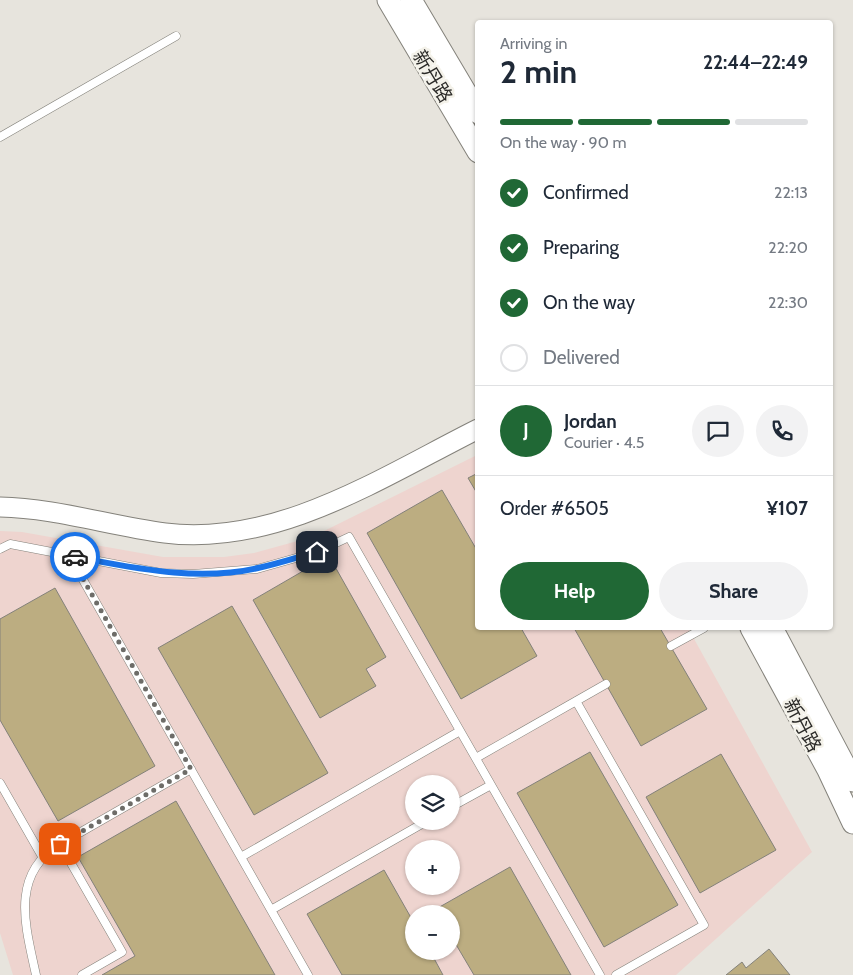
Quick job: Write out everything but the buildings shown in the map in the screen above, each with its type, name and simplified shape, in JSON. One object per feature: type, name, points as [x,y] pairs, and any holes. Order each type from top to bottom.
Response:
[{"type":"main road","name":"新丹路","points":[[388,0],[475,147]]},
{"type":"main road","name":"新丹路","points":[[410,0],[475,108]]},
{"type":"main road","name":"新丹路","points":[[752,630],[828,770],[853,823]]},
{"type":"main road","name":"新丹路","points":[[773,630],[853,781]]},
{"type":"street","points":[[0,507],[25,508],[166,533],[221,534],[249,530],[294,518],[328,504],[475,430]]},
{"type":"lane","points":[[0,137],[176,36]]},
{"type":"lane","points":[[0,549],[10,544],[161,572],[193,574],[257,569],[317,552],[349,537],[600,975]]},
{"type":"lane","points":[[70,556],[308,975]]},
{"type":"lane","points":[[671,646],[700,630]]},
{"type":"lane","points":[[476,758],[606,684]]},
{"type":"lane","points":[[576,701],[704,925],[616,975]]},
{"type":"lane","points":[[241,857],[460,731]]},
{"type":"lane","points":[[36,975],[24,907],[26,889],[33,872],[43,858],[60,844],[191,769]]},
{"type":"lane","points":[[0,783],[43,858]]},
{"type":"lane","points":[[460,803],[491,785]]},
{"type":"lane","points":[[272,910],[411,830]]},
{"type":"lane","points":[[60,844],[122,952],[83,975]]},
{"type":"shaded area","points":[[475,456],[475,630],[689,630],[812,852],[676,975],[13,975],[0,933],[0,531],[22,532],[163,557],[224,557],[254,553],[312,537]]},
{"type":"way so far","points":[[60,844],[191,769],[70,556],[75,557]]},
{"type":"route","points":[[75,557],[161,572],[193,574],[257,569],[317,552]]}]
